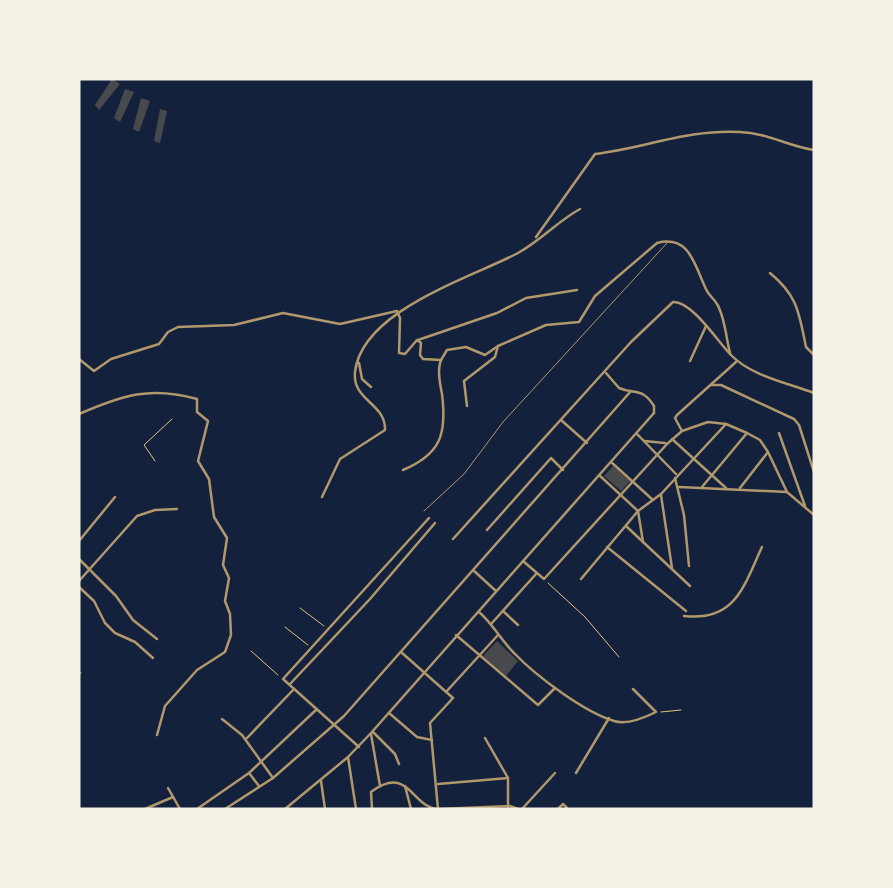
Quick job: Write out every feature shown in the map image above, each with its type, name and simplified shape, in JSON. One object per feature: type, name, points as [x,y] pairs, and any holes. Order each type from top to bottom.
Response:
[{"type":"street","points":[[532,243],[595,154],[617,153],[675,136],[712,132],[766,135],[790,146],[814,150]]},
{"type":"street","points":[[322,498],[340,459],[385,430],[382,413],[357,388],[355,374],[369,339],[399,313],[473,272],[520,252],[580,209]]},
{"type":"street","points":[[403,470],[430,455],[444,429],[441,360],[451,349],[466,348],[482,356],[498,346],[547,325],[579,322],[595,296],[657,243],[669,241],[680,245],[697,263],[707,291],[720,312],[731,356]]},
{"type":"street","points":[[770,273],[790,289],[804,329],[806,347],[814,355]]},
{"type":"street","points":[[399,313],[399,353],[405,354],[417,340],[497,313],[526,298],[577,290]]},
{"type":"street","points":[[453,538],[630,343],[673,302],[683,304],[737,361],[791,386],[814,393]]},
{"type":"street","points":[[79,359],[90,370],[97,370],[111,359],[159,344],[171,330],[192,325],[234,325],[283,313],[340,324],[391,312],[399,313]]},
{"type":"street","points":[[690,360],[706,326]]},
{"type":"street","points":[[417,340],[421,343],[421,358],[441,360]]},
{"type":"street","points":[[467,406],[464,381],[470,373],[485,367],[495,357],[498,346]]},
{"type":"street","points":[[360,356],[362,379],[370,387]]},
{"type":"street","points":[[682,431],[676,416],[737,361]]},
{"type":"street","points":[[285,809],[359,747],[654,413],[650,400],[638,390],[619,388],[606,372]]},
{"type":"street","points":[[711,385],[721,385],[794,419],[800,425],[814,472]]},
{"type":"street","points":[[79,414],[117,399],[166,391],[197,398],[197,412],[208,421],[198,461],[210,483],[213,514],[227,538],[223,565],[229,578],[225,601],[230,614],[231,635],[225,652],[197,670],[170,699],[162,710],[157,735]]},
{"type":"street","points":[[225,809],[273,778],[332,725],[401,652],[631,391]]},
{"type":"street","points":[[561,420],[587,443]]},
{"type":"street","points":[[523,561],[544,579],[672,439],[682,431],[708,422],[726,424],[760,440],[786,492],[814,515]]},
{"type":"street","points":[[580,579],[638,511],[661,494],[692,457],[726,424]]},
{"type":"street","points":[[702,487],[747,433]]},
{"type":"street","points":[[779,433],[805,506]]},
{"type":"street","points":[[637,434],[676,477],[689,566]]},
{"type":"street","points":[[672,439],[726,488]]},
{"type":"street","points":[[644,441],[667,444]]},
{"type":"street","points":[[739,489],[768,452]]},
{"type":"street","points":[[487,530],[551,458],[563,470]]},
{"type":"street","points":[[611,462],[653,500]]},
{"type":"street","points":[[599,475],[638,511],[643,542]]},
{"type":"street","points":[[679,486],[786,492]]},
{"type":"street","points":[[661,494],[672,568]]},
{"type":"street","points":[[79,541],[115,497]]},
{"type":"street","points":[[79,581],[137,516],[155,510],[177,509]]},
{"type":"street","points":[[359,747],[282,678],[312,649],[429,518]]},
{"type":"street","points":[[290,684],[370,599],[435,523]]},
{"type":"street","points":[[625,525],[690,586]]},
{"type":"street","points":[[606,546],[685,613],[708,615],[734,604],[762,547]]},
{"type":"street","points":[[79,559],[117,596],[132,620],[157,639]]},
{"type":"street","points":[[473,570],[496,592]]},
{"type":"street","points":[[492,623],[537,573]]},
{"type":"street","points":[[79,587],[94,601],[105,623],[115,634],[135,642],[153,658]]},
{"type":"street","points":[[502,611],[518,625]]},
{"type":"street","points":[[478,612],[492,623],[498,635],[515,654],[555,688],[608,718],[632,721],[656,712],[633,689]]},
{"type":"street","points":[[456,635],[538,705],[555,688]]},
{"type":"street","points":[[446,692],[498,635]]},
{"type":"street","points":[[401,652],[453,698],[430,723],[438,809]]},
{"type":"street","points":[[246,739],[294,689]]},
{"type":"street","points":[[197,809],[250,773],[317,709]]},
{"type":"street","points":[[389,713],[417,737],[433,740]]},
{"type":"street","points":[[576,773],[608,718]]},
{"type":"street","points":[[222,719],[246,739],[273,778]]},
{"type":"street","points":[[372,732],[396,754],[399,764]]},
{"type":"street","points":[[372,732],[380,786]]},
{"type":"street","points":[[485,738],[508,778],[509,808]]},
{"type":"street","points":[[348,757],[356,809]]},
{"type":"street","points":[[250,773],[260,786]]},
{"type":"street","points":[[372,809],[370,794],[380,786],[404,785],[431,809],[520,809],[555,773]]},
{"type":"street","points":[[437,785],[508,778]]},
{"type":"street","points":[[320,781],[325,809]]},
{"type":"street","points":[[404,785],[411,809]]},
{"type":"street","points":[[167,788],[180,809]]},
{"type":"street","points":[[145,809],[173,797]]},
{"type":"street","points":[[558,809],[563,804],[568,809]]},
{"type":"lane","points":[[424,512],[464,474],[503,422],[669,241]]},
{"type":"path","points":[[155,461],[144,445],[172,419]]},
{"type":"path","points":[[544,579],[585,617],[619,657]]},
{"type":"path","points":[[300,608],[329,629]]},
{"type":"path","points":[[285,627],[312,649]]},
{"type":"path","points":[[251,651],[282,678]]},
{"type":"path","points":[[656,712],[681,710]]},
{"type":"building","points":[[112,79],[120,84],[99,110],[95,105]]},
{"type":"building","points":[[125,89],[134,92],[120,122],[114,118]]},
{"type":"building","points":[[141,98],[150,101],[139,132],[133,129]]},
{"type":"building","points":[[160,109],[167,111],[160,143],[154,141]]},
{"type":"building","points":[[613,466],[630,481],[621,491],[604,476]]},
{"type":"building","points":[[497,641],[518,661],[506,676],[483,656]]}]
